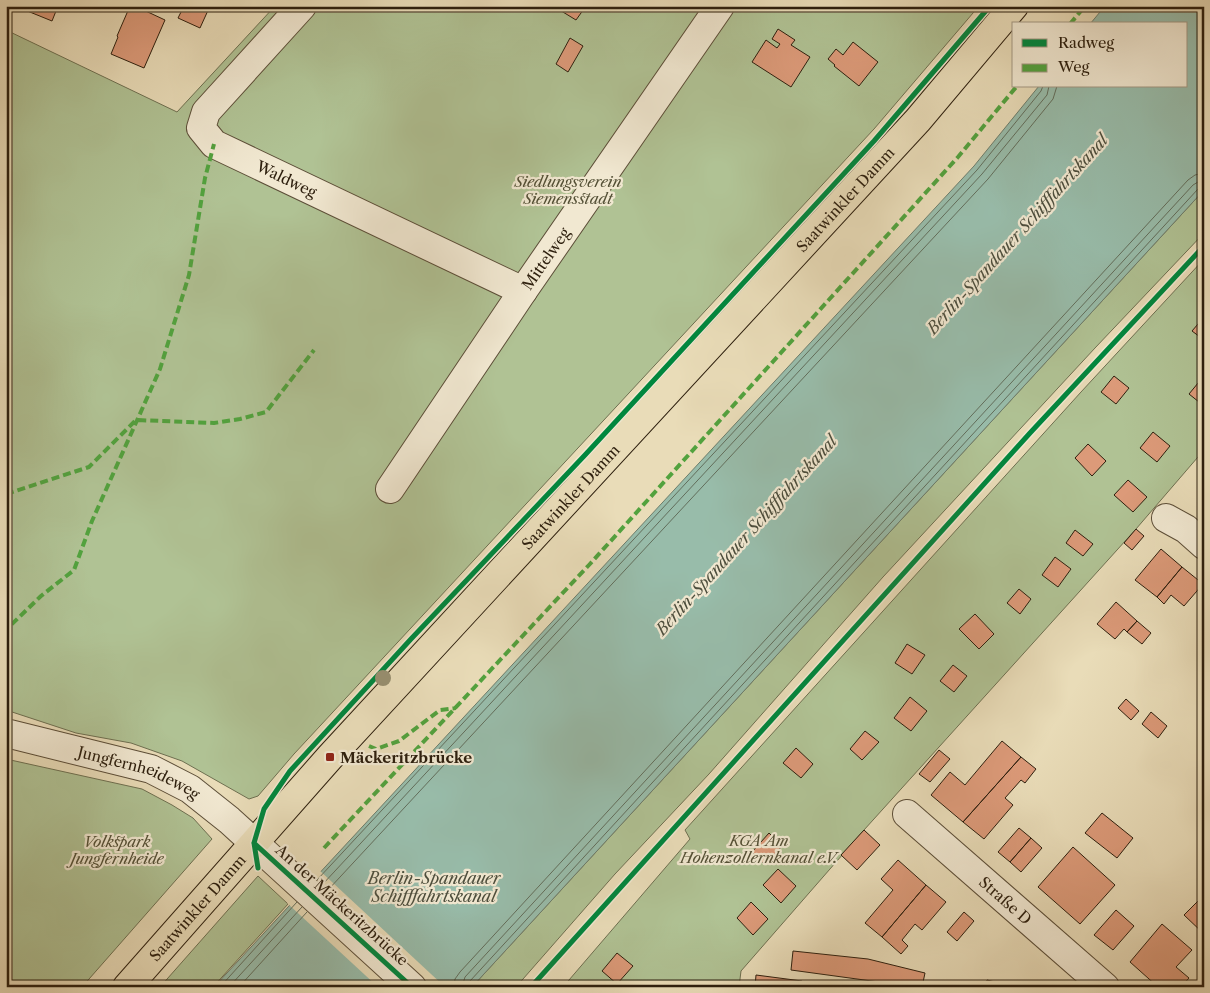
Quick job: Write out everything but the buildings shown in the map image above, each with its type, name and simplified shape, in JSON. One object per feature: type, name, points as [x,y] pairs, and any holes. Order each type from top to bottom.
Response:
[{"type":"main road","name":"Saatwinkler Damm","points":[[127,987],[264,852],[342,744],[918,120],[1014,6]]},
{"type":"street","name":"Waldweg","points":[[302,6],[206,112],[201,128],[214,144],[523,292]]},
{"type":"street","name":"Mittelweg","points":[[390,489],[720,6]]},
{"type":"street","points":[[1166,518],[1204,544]]},
{"type":"street","name":"Jungfernheideweg","points":[[6,733],[151,769],[190,789],[230,820],[264,852]]},
{"type":"street","name":"Straße D","points":[[907,814],[1104,987]]},
{"type":"street","name":"An der Mäckeritzbrücke","points":[[264,852],[412,987]]},
{"type":"green space","name":"Siedlungsverein Siemensstadt","points":[[275,6],[979,6],[874,129],[294,754],[258,796],[249,799],[182,761],[131,743],[76,733],[6,710],[6,30],[177,112]]},
{"type":"green space","points":[[1204,190],[1204,233],[883,577],[709,774],[615,874],[516,987],[472,987]]},
{"type":"green space","name":"KGA Am Hohenzollernkanal e.V.","points":[[1204,259],[1204,450],[1136,529],[864,830],[741,971],[739,987],[563,987],[690,839],[685,830],[1081,392]]},
{"type":"green space","name":"Volkspark Jungfernheide","points":[[6,759],[142,789],[193,818],[212,839],[82,987],[6,987]]},
{"type":"green space","points":[[258,876],[288,904],[213,987],[160,987]]},
{"type":"water","name":"Berlin-Spandauer Schifffahrtskanal","points":[[1105,6],[1204,6],[1204,190],[472,987],[214,987],[974,166],[1037,88],[1188,88],[1188,22],[1092,22]]},
{"type":"pier","points":[[318,869],[445,987],[378,987],[287,903]]},
{"type":"marked path","points":[[1072,22],[1085,6]]},
{"type":"marked path","points":[[324,848],[589,565],[958,157],[1015,88]]},
{"type":"marked path","points":[[6,635],[11,625],[41,596],[74,570],[92,521],[160,369],[189,275],[205,178],[214,144]]},
{"type":"marked path","points":[[6,494],[89,467],[136,420],[214,423],[266,412],[314,350]]},
{"type":"marked path","points":[[369,746],[376,749],[399,741],[440,710],[456,708]]},
{"type":"cycle path","points":[[258,868],[254,843],[264,809],[290,771],[411,639],[585,455],[874,141],[990,6]]},
{"type":"cycle path","points":[[531,987],[1030,433],[1204,246]]},
{"type":"cycle path","points":[[254,843],[412,987]]},
{"type":"place","name":"Mäckeritzbrücke","points":[[330,757]]}]
